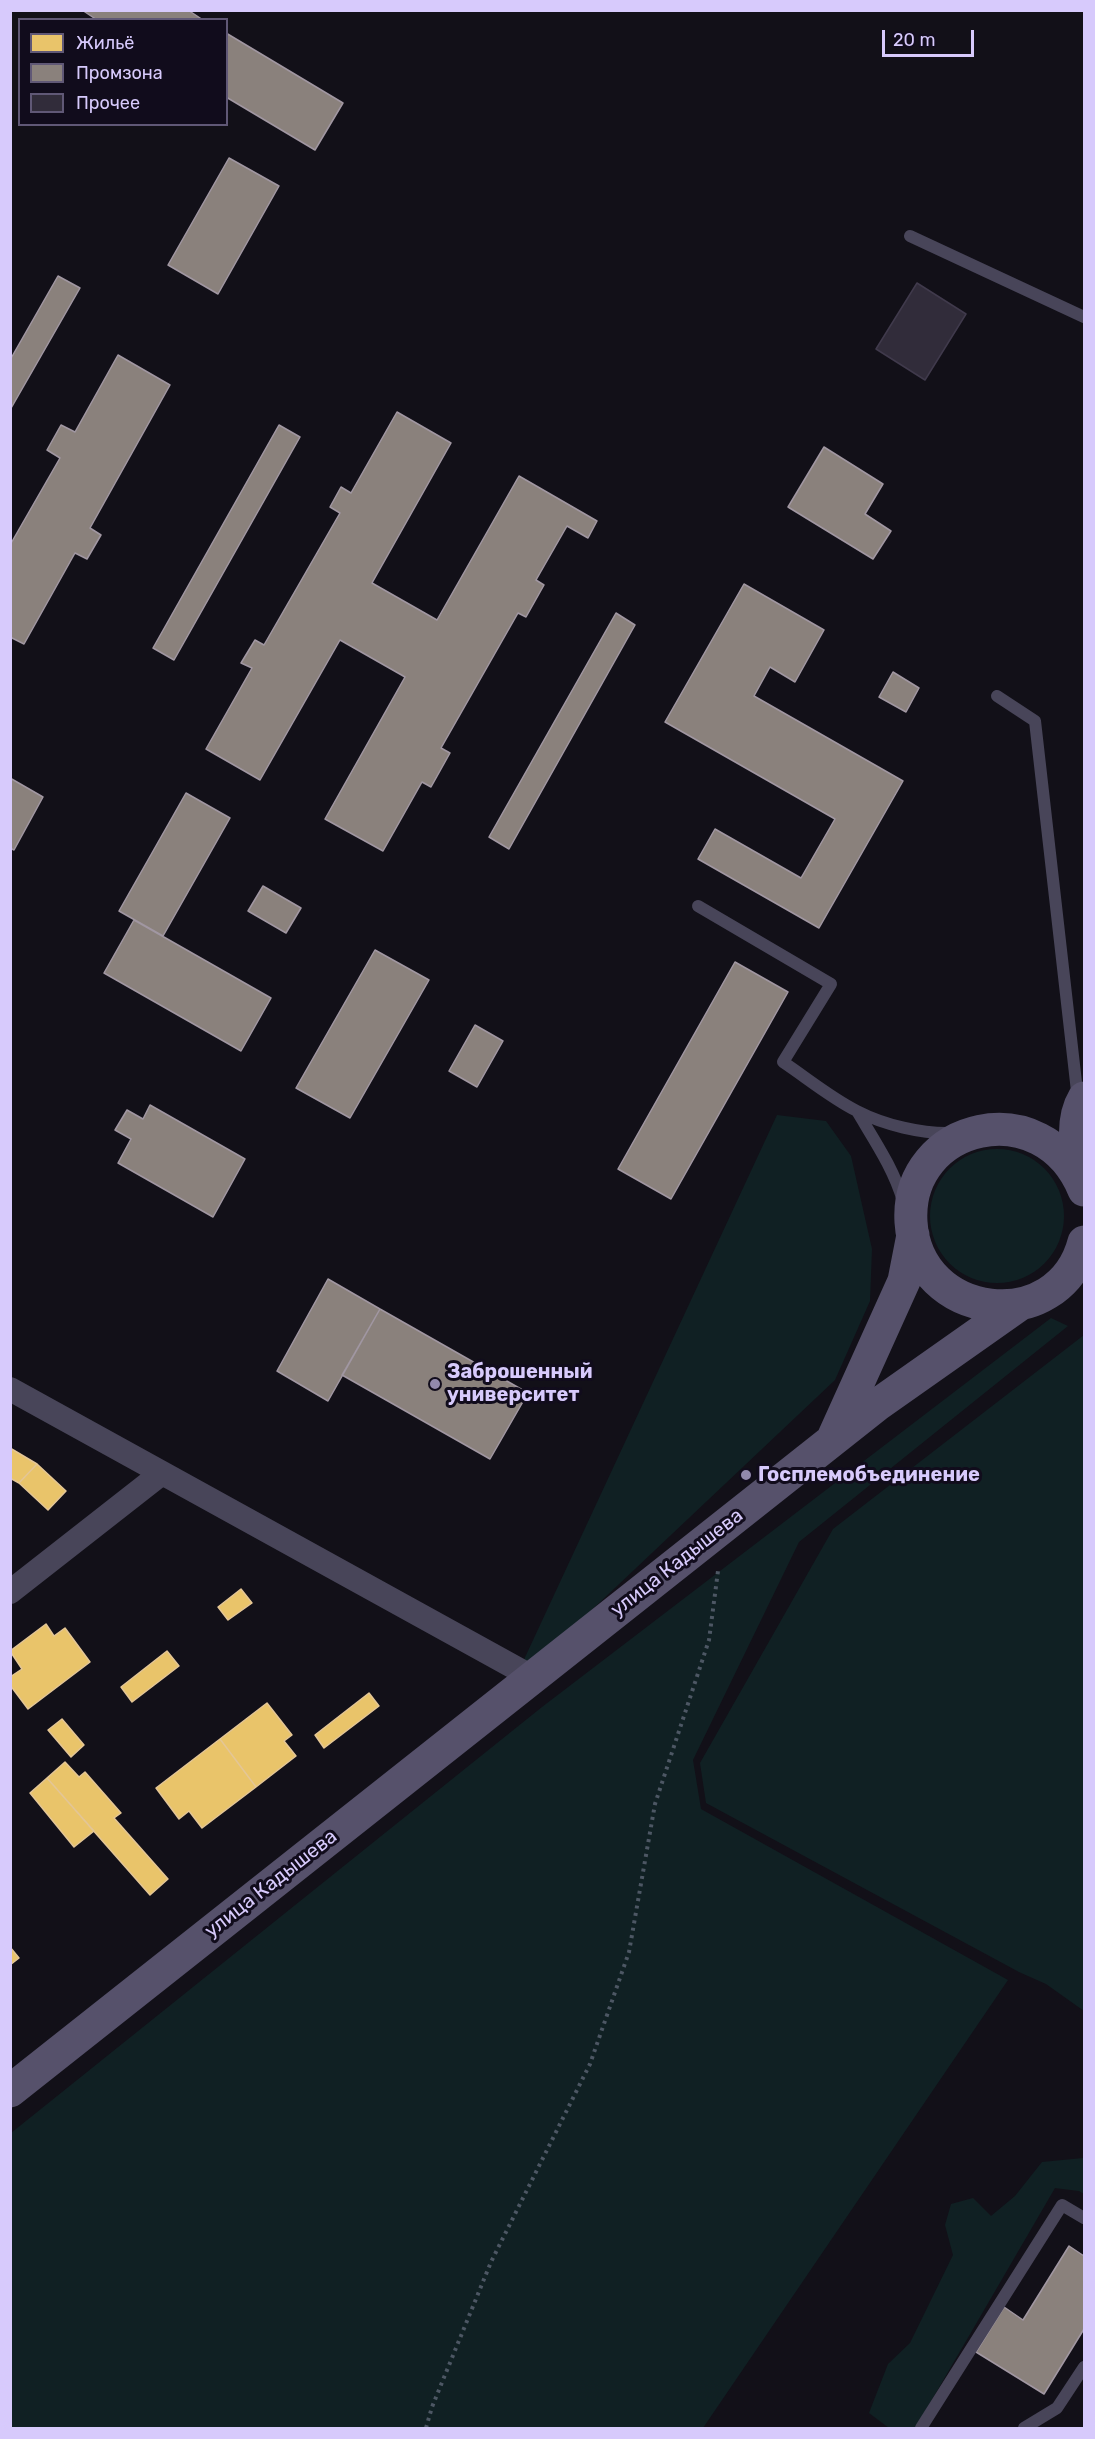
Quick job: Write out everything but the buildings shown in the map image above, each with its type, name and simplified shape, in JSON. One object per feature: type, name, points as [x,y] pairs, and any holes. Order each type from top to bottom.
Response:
[{"type":"street","points":[[1033,1298],[991,1306],[977,1304],[951,1292],[930,1273],[917,1249],[913,1235],[911,1209],[924,1171],[940,1151],[988,1130],[1082,1103],[1076,1154],[1084,1191]]},
{"type":"street","points":[[988,1130],[1028,1134],[1052,1146],[1071,1166],[1084,1191]]},
{"type":"street","points":[[832,1441],[904,1281],[913,1235]]},
{"type":"street","name":"улица Кадышева","points":[[10,2091],[877,1405],[1069,1273],[1077,1261],[1084,1242]]},
{"type":"street","points":[[10,1389],[532,1677]]},
{"type":"street","points":[[10,1592],[162,1473]]},
{"type":"lane","points":[[910,236],[1084,317]]},
{"type":"lane","points":[[997,696],[1035,722],[1082,1103]]},
{"type":"lane","points":[[698,906],[831,984],[783,1062],[857,1111],[899,1126],[936,1134],[988,1130]]},
{"type":"lane","points":[[857,1111],[900,1188],[913,1235]]},
{"type":"lane","points":[[1033,1298],[1084,1278]]},
{"type":"lane","points":[[921,2428],[1062,2205],[1084,2218]]},
{"type":"lane","points":[[1024,2428],[1057,2409],[1084,2367]]},
{"type":"path","points":[[426,2428],[432,2407],[491,2262],[590,2064],[629,1952],[655,1804],[709,1640],[724,1526]]},
{"type":"shaded area","points":[[777,1115],[826,1121],[851,1156],[872,1249],[870,1301],[835,1380],[544,1655],[521,1666]]},
{"type":"shaded area","points":[[997,1149],[1023,1154],[1044,1169],[1059,1190],[1064,1216],[1059,1242],[1044,1263],[1023,1278],[997,1283],[971,1278],[950,1263],[935,1242],[930,1216],[935,1190],[950,1169],[971,1154]]},
{"type":"shaded area","points":[[1051,1318],[1068,1326],[799,1542],[693,1760],[701,1809],[1008,1980],[703,2428],[11,2428],[11,2133],[542,1707]]},
{"type":"shaded area","points":[[1084,1335],[1084,2011],[1046,1984],[1019,1972],[706,1803],[700,1763],[833,1529]]},
{"type":"shaded area","points":[[1083,2158],[1084,2194],[1079,2191],[1055,2188],[916,2427],[889,2428],[869,2413],[888,2364],[910,2343],[953,2255],[945,2225],[951,2204],[973,2198],[991,2216],[1015,2196],[1042,2162]]},
{"type":"place","name":"Заброшенный университет","points":[[435,1384]]},
{"type":"place","name":"Госплемобъединение","points":[[746,1475]]}]
